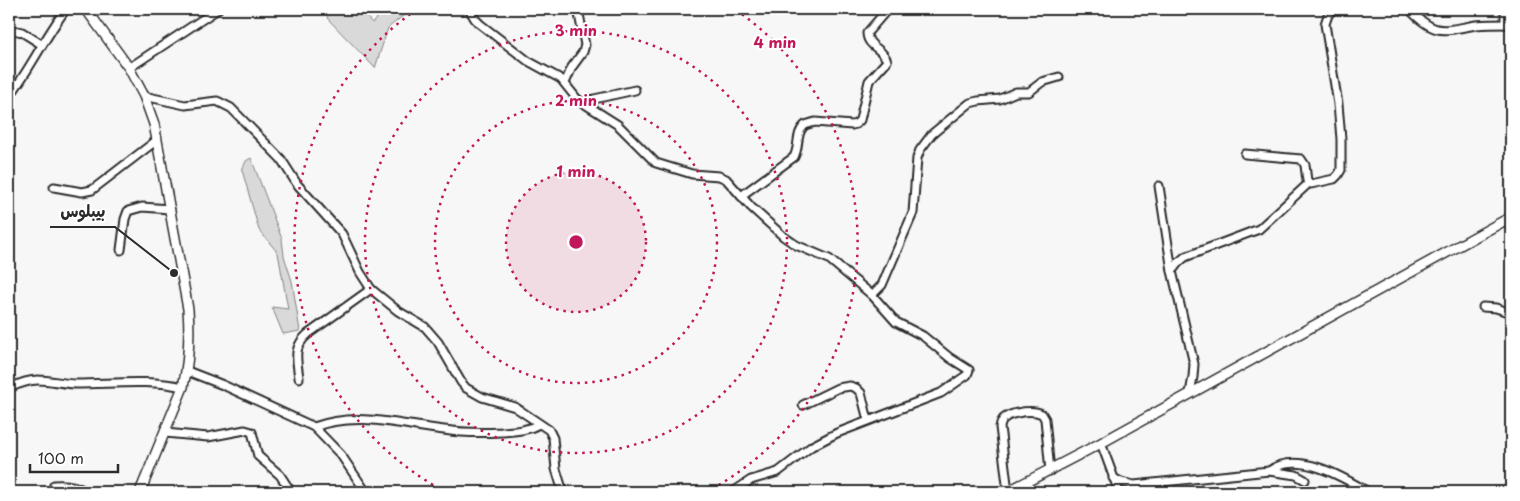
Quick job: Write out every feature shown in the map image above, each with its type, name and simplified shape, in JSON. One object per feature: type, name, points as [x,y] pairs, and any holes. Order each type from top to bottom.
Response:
[{"type":"main road","points":[[86,9],[129,68],[144,96],[154,124],[188,309],[190,338],[187,371],[183,387],[140,492]]},
{"type":"main road","points":[[1007,492],[1101,443],[1511,217]]},
{"type":"street","points":[[9,97],[22,79],[41,44],[66,9]]},
{"type":"street","points":[[129,68],[218,9]]},
{"type":"street","points":[[469,9],[474,19],[480,24],[528,61],[557,76],[583,103],[618,125],[656,163],[692,174],[722,177],[788,240],[829,259],[872,295],[896,322],[923,336],[950,358],[968,368],[967,375],[941,393],[868,420],[812,446],[785,467],[767,476],[751,480],[733,492]]},
{"type":"street","points":[[565,84],[572,67],[583,52],[585,44],[576,9]]},
{"type":"street","points":[[1172,272],[1178,262],[1185,257],[1259,229],[1309,183],[1313,184],[1334,179],[1338,176],[1341,170],[1341,139],[1332,62],[1326,34],[1326,20],[1333,9]]},
{"type":"street","points":[[1409,9],[1426,24],[1440,30],[1454,30],[1477,25],[1508,24],[1505,9]]},
{"type":"street","points":[[741,196],[794,156],[797,150],[797,137],[805,125],[815,122],[852,125],[860,120],[869,81],[887,61],[885,55],[870,43],[867,32],[886,11]]},
{"type":"street","points":[[9,29],[22,32],[41,44]]},
{"type":"street","points":[[872,295],[882,285],[913,213],[917,158],[928,138],[970,103],[1000,99],[1016,92],[1029,92],[1042,82],[1059,78]]},
{"type":"street","points":[[583,103],[594,98],[635,90]]},
{"type":"street","points":[[144,96],[185,105],[217,101],[231,108],[281,160],[297,184],[342,234],[360,272],[371,289],[398,310],[425,327],[438,342],[460,382],[466,388],[482,397],[515,407],[552,434],[556,469],[563,492]]},
{"type":"street","points":[[54,187],[82,192],[92,190],[157,140]]},
{"type":"street","points":[[1245,154],[1301,159],[1305,165],[1309,183]]},
{"type":"street","points":[[1159,186],[1172,272],[1194,364],[1190,393]]},
{"type":"street","points":[[121,250],[125,219],[128,211],[142,207],[170,209]]},
{"type":"street","points":[[299,378],[296,350],[300,342],[308,334],[371,289]]},
{"type":"street","points":[[1483,307],[1496,308],[1511,313]]},
{"type":"street","points":[[187,371],[223,385],[314,427],[341,455],[366,492]]},
{"type":"street","points":[[9,388],[38,380],[74,384],[127,382],[183,387]]},
{"type":"street","points":[[803,405],[838,388],[850,386],[856,388],[860,394],[868,420]]},
{"type":"street","points":[[1007,492],[1000,427],[1002,420],[1006,416],[1034,411],[1042,414],[1050,470]]},
{"type":"street","points":[[314,427],[336,421],[367,419],[476,433],[520,430],[539,424]]},
{"type":"street","points":[[165,433],[203,437],[245,430],[252,432],[258,456],[280,475],[291,492]]},
{"type":"street","points":[[1101,443],[1119,492]]},
{"type":"street","points":[[1269,471],[1281,464],[1299,463],[1324,469],[1368,492]]},
{"type":"street","points":[[1113,478],[1121,482],[1134,484],[1269,471],[1296,475],[1305,480]]},
{"type":"street","points":[[54,485],[68,484],[86,492]]},
{"type":"shaded area","points":[[331,9],[359,9],[372,23],[386,9],[455,9],[454,11],[404,15],[388,28],[375,68],[327,18]]},
{"type":"shaded area","points":[[251,158],[282,239],[284,256],[292,281],[300,331],[283,334],[272,307],[288,309],[278,253],[259,230],[242,170],[246,161]]},
{"type":"place","name":"بيبلوس","points":[[174,273]]}]
